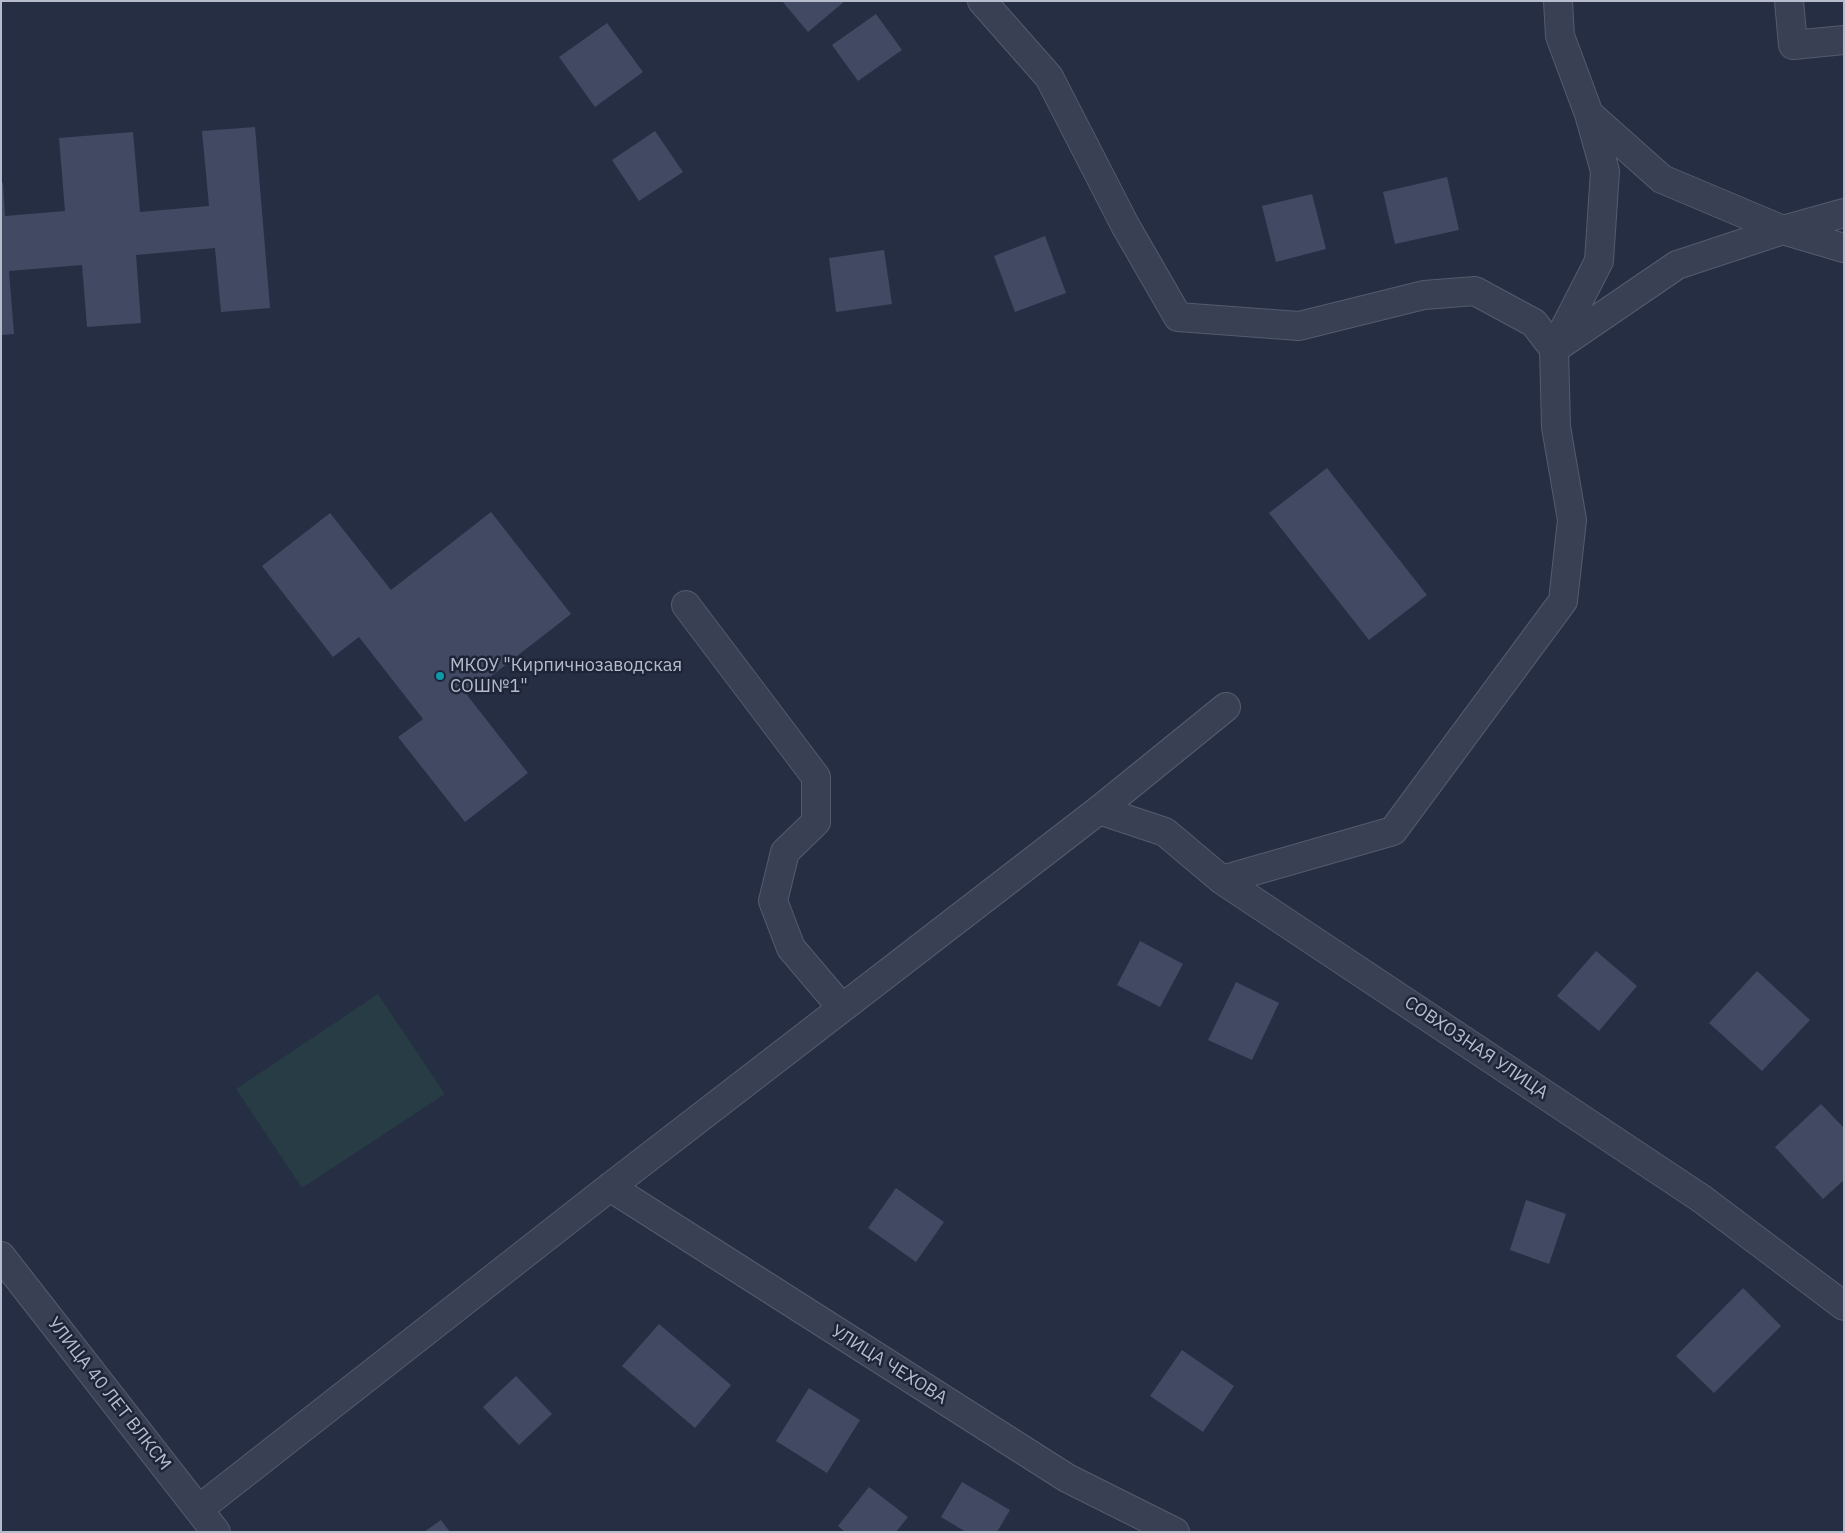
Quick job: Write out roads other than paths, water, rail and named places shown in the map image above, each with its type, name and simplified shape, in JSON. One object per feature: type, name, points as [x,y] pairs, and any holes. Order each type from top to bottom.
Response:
[{"type":"street","points":[[982,1],[1049,76],[1125,225],[1178,317],[1298,326],[1424,295],[1475,291],[1534,323],[1554,349]]},
{"type":"street","points":[[1222,880],[1393,831],[1563,601],[1572,520],[1556,427],[1554,349],[1599,261],[1604,171],[1589,114],[1560,36],[1558,1]]},
{"type":"street","points":[[1789,1],[1793,45],[1844,40]]},
{"type":"street","points":[[1589,114],[1662,179],[1783,230],[1844,248]]},
{"type":"street","points":[[1554,349],[1677,265],[1783,230],[1844,213]]},
{"type":"street","points":[[686,605],[816,777],[816,822],[784,852],[773,900],[791,948],[842,1008]]},
{"type":"street","points":[[199,1509],[610,1187],[1099,810],[1226,707]]},
{"type":"street","name":"СОВХОЗНАЯ УЛИЦА","points":[[1099,810],[1165,832],[1222,880],[1702,1199],[1844,1306]]},
{"type":"street","name":"УЛИЦА ЧЕХОВА","points":[[610,1187],[1067,1478],[1175,1532]]},
{"type":"street","name":"УЛИЦА 40 ЛЕТ ВЛКСМ","points":[[1,1256],[216,1532]]},
{"type":"place","name":"МКОУ \"Кирпичнозаводская СОШ№1\"","points":[[440,676]]}]
